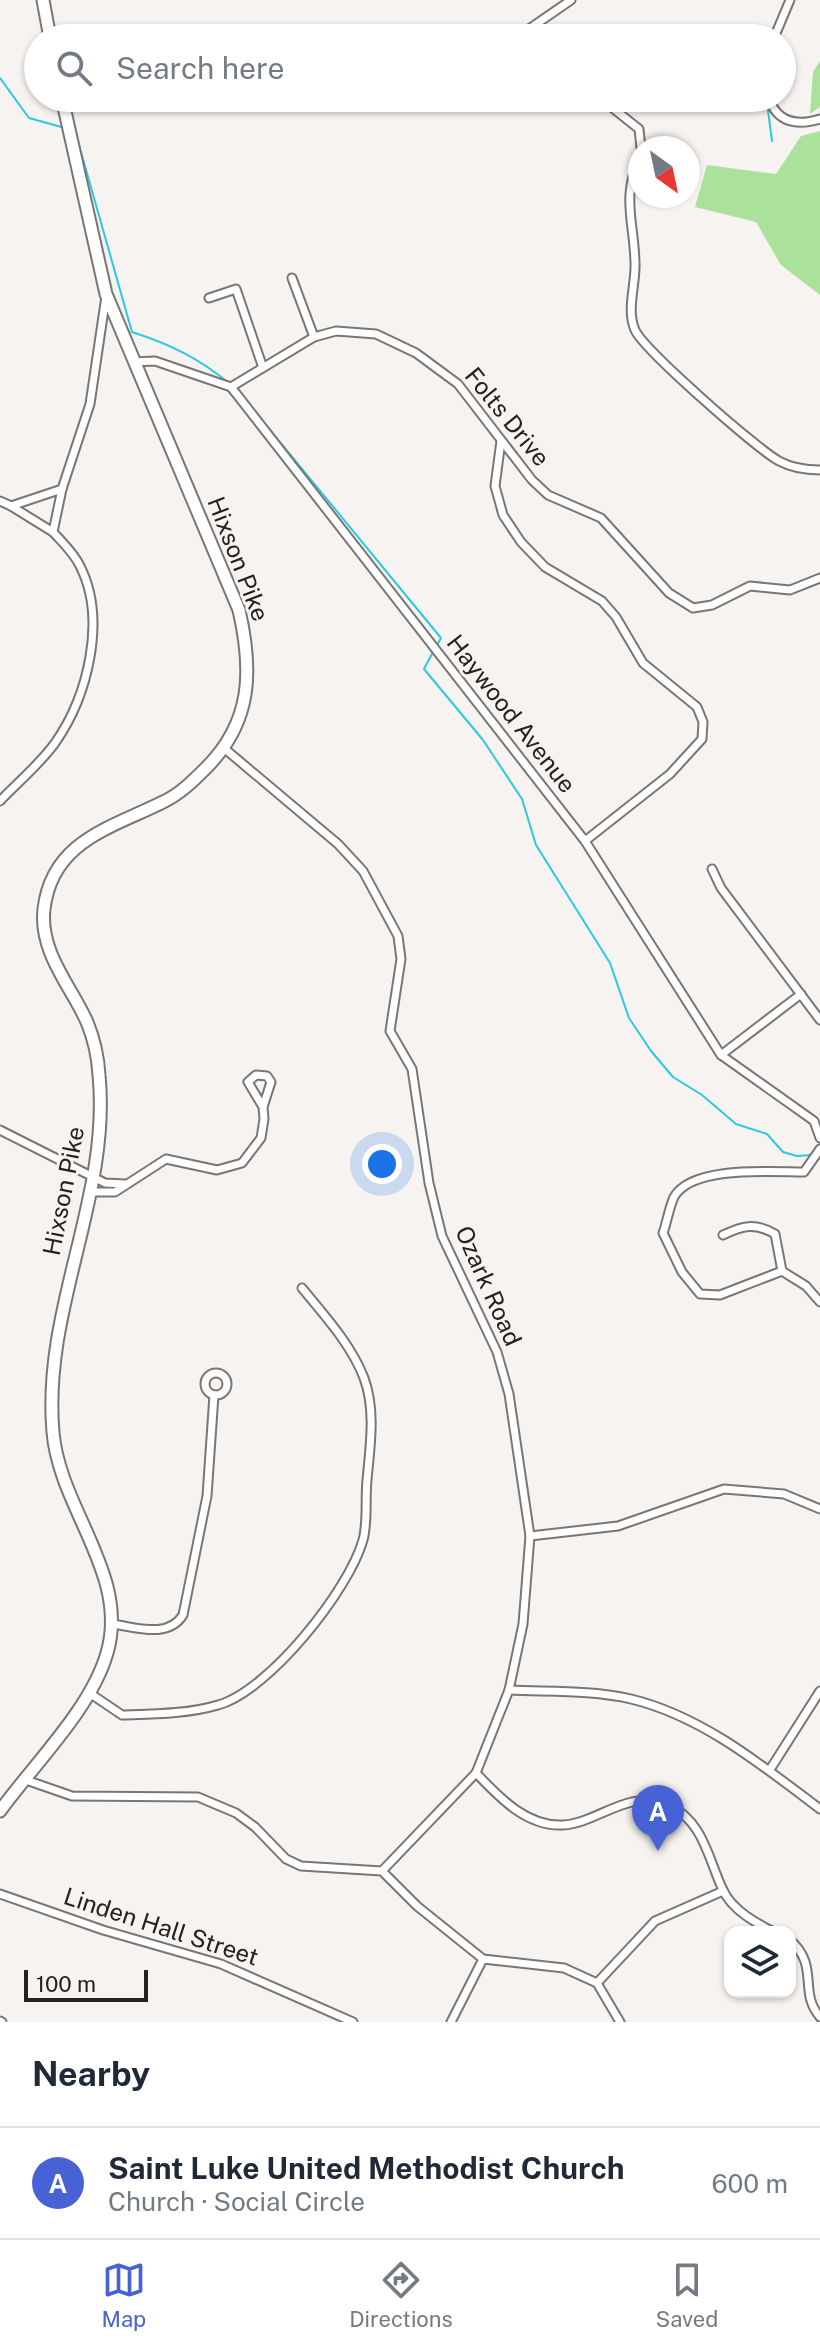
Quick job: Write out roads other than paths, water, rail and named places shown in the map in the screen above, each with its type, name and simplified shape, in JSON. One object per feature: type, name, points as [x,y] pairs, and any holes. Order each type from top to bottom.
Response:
[{"type":"main road","points":[[43,0],[47,24]]},
{"type":"main road","name":"Hixson Pike","points":[[0,1811],[88,1692],[108,1652],[112,1624],[110,1595],[103,1570],[75,1514],[57,1456],[51,1401],[55,1338],[90,1192],[101,1112],[98,1066],[86,1021],[53,960],[45,933],[47,895],[59,864],[77,845],[116,822],[167,801],[188,786],[225,749],[236,729],[247,679],[248,648],[239,610],[106,294],[65,112]]},
{"type":"street","points":[[538,24],[571,0]]},
{"type":"street","points":[[780,24],[790,0]]},
{"type":"street","points":[[618,112],[639,129],[640,136]]},
{"type":"street","points":[[777,112],[780,118],[790,122],[820,119]]},
{"type":"street","points":[[629,208],[635,261],[631,309],[634,329],[672,372],[777,460],[804,470],[820,470]]},
{"type":"street","points":[[292,278],[314,337]]},
{"type":"street","points":[[209,298],[236,289],[262,365]]},
{"type":"street","points":[[53,532],[62,489],[90,404],[106,294]]},
{"type":"street","name":"Folts Drive","points":[[231,387],[262,365],[314,337],[358,330],[376,334],[416,353],[458,384],[501,441],[548,495],[601,518],[669,593],[693,608],[712,605],[750,586],[790,590],[820,578]]},
{"type":"street","points":[[133,362],[155,361],[231,387]]},
{"type":"street","name":"Haywood Avenue","points":[[231,387],[585,841],[721,1055],[814,1121],[820,1138]]},
{"type":"street","points":[[501,441],[495,486],[503,515],[521,542],[545,567],[602,601],[616,617],[643,663],[697,707],[703,722],[702,739],[670,774],[585,841]]},
{"type":"street","points":[[11,506],[62,489]]},
{"type":"street","points":[[0,501],[53,532],[81,567],[88,593],[92,645],[85,678],[55,744],[0,801]]},
{"type":"street","name":"Ozark Road","points":[[225,749],[338,844],[363,871],[398,936],[401,959],[390,1031],[412,1069],[429,1183],[442,1236],[497,1352],[509,1394],[530,1536],[523,1624],[509,1690],[476,1773],[382,1871]]},
{"type":"street","points":[[712,869],[721,888],[820,1020]]},
{"type":"street","points":[[721,1055],[801,994]]},
{"type":"street","points":[[90,1192],[115,1192],[166,1159],[189,1161],[217,1170],[242,1163],[261,1138],[263,1107]]},
{"type":"street","points":[[0,1130],[109,1184],[125,1184]]},
{"type":"street","points":[[782,1271],[720,1295],[700,1294],[682,1272],[663,1233],[675,1195],[702,1177],[748,1172],[804,1172],[820,1149]]},
{"type":"street","points":[[723,1235],[742,1226],[763,1227],[775,1234],[782,1271],[806,1286],[820,1302]]},
{"type":"street","points":[[88,1692],[122,1715],[220,1705],[245,1692],[277,1662],[321,1618],[345,1584],[363,1539],[372,1424],[365,1379],[351,1352],[302,1288]]},
{"type":"street","points":[[112,1624],[167,1630],[177,1625],[183,1615],[207,1496],[214,1395]]},
{"type":"street","points":[[530,1536],[618,1526],[724,1489],[784,1494],[820,1509]]},
{"type":"street","points":[[509,1690],[628,1698],[664,1709],[771,1768],[820,1809]]},
{"type":"street","points":[[771,1768],[820,1691]]},
{"type":"street","points":[[476,1773],[506,1804],[549,1823],[563,1825],[642,1800],[667,1804],[695,1826],[707,1847],[723,1891],[735,1906],[765,1926]]},
{"type":"street","points":[[23,1779],[72,1796],[198,1797],[236,1813],[255,1827],[286,1859],[301,1866],[382,1871],[419,1908],[483,1959],[564,1968],[597,1983],[620,2022]]},
{"type":"street","points":[[597,1983],[655,1921],[723,1891]]},
{"type":"street","name":"Linden Hall Street","points":[[0,1894],[103,1930],[221,1964],[353,2022]]},
{"type":"street","points":[[796,1947],[807,1961],[809,1997],[820,2017]]},
{"type":"street","points":[[451,2022],[483,1959]]},
{"type":"waterway","points":[[0,78],[24,111]]},
{"type":"waterway","points":[[25,112],[29,118],[65,128]]},
{"type":"waterway","points":[[768,112],[772,141]]},
{"type":"waterway","points":[[77,138],[132,332],[184,353],[230,384]]},
{"type":"waterway","points":[[238,391],[441,638],[436,647]]},
{"type":"waterway","points":[[433,652],[424,669],[483,740],[522,799],[536,845],[610,963],[629,1018],[651,1051],[673,1077],[702,1095],[736,1124],[767,1134],[783,1152],[797,1156],[811,1155]]},
{"type":"place","name":"Saint Luke United Methodist Church","points":[[658,1851]]}]
